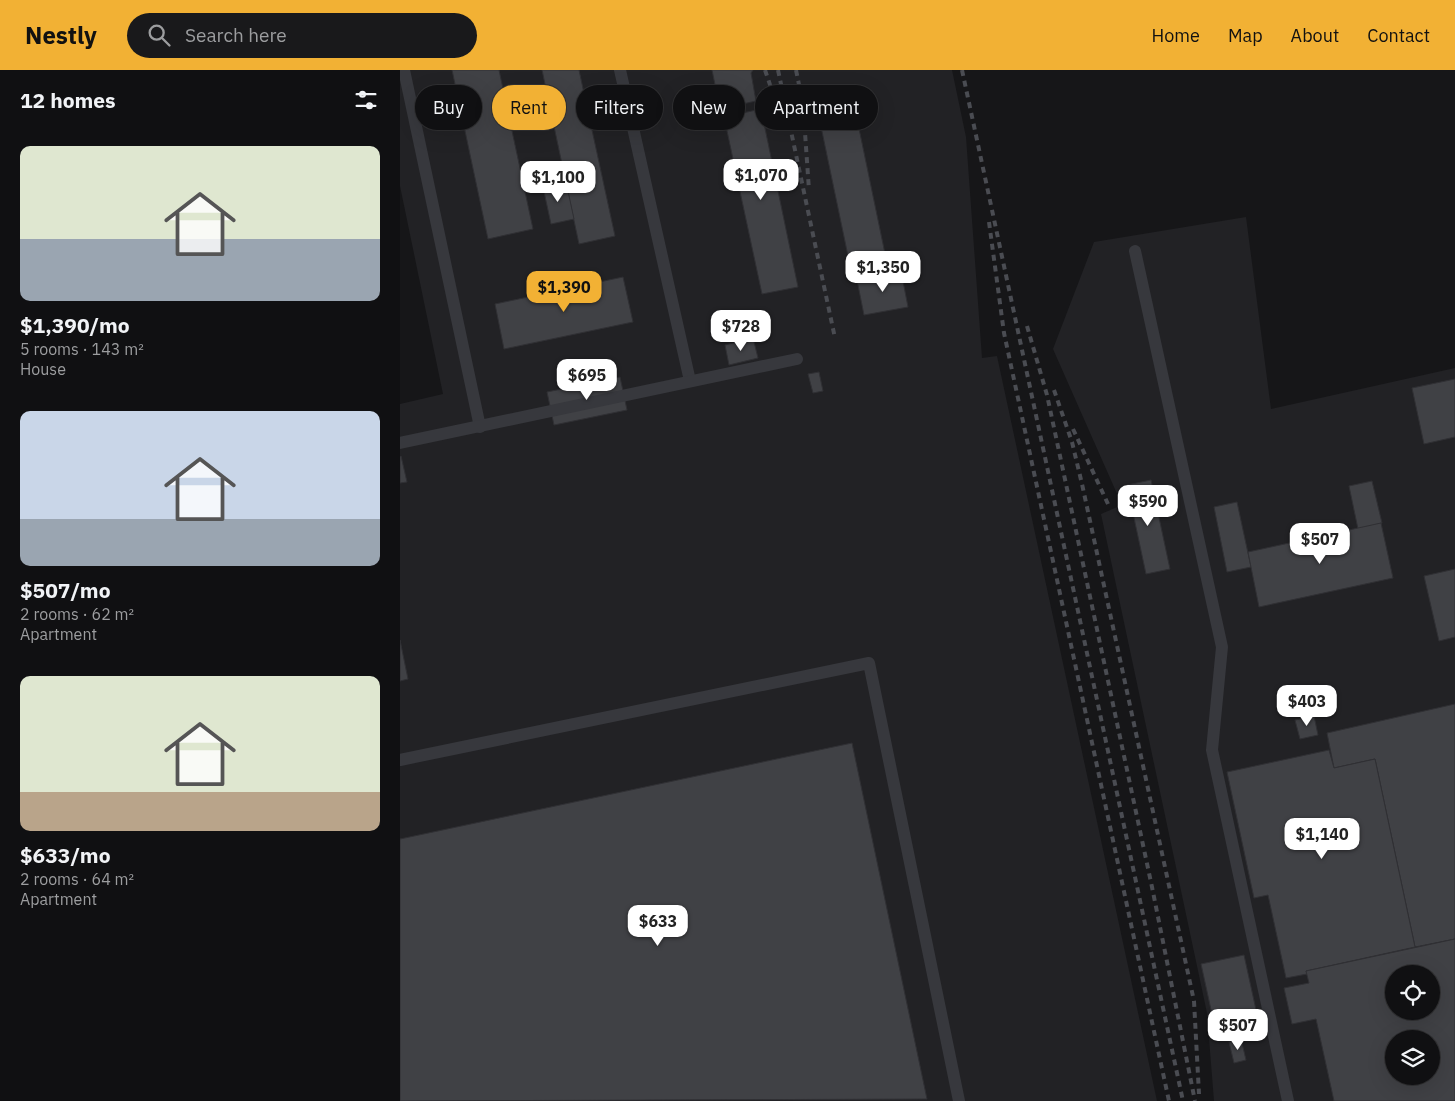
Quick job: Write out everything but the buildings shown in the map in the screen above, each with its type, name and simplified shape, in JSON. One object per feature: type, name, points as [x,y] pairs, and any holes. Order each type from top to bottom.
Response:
[{"type":"lane","points":[[404,70],[480,427]]},
{"type":"lane","points":[[620,70],[690,381]]},
{"type":"lane","points":[[1136,251],[1222,647],[1212,750],[1288,1101]]},
{"type":"lane","points":[[400,443],[796,359]]},
{"type":"lane","points":[[400,760],[869,663],[959,1101]]},
{"type":"shaded area","points":[[400,70],[952,70],[966,137],[982,358],[997,356],[1157,1101],[400,1101],[400,404],[443,394],[400,186]]},
{"type":"shaded area","points":[[1246,217],[1271,409],[1455,368],[1455,1101],[1214,1101],[1207,1013],[1101,514],[1122,505],[1053,349],[1094,242]]},
{"type":"railway","points":[[765,70],[770,85]]},
{"type":"railway","points":[[778,70],[835,338]]},
{"type":"railway","points":[[796,70],[803,104],[809,190]]},
{"type":"railway","points":[[962,70],[1183,1101]]},
{"type":"railway","points":[[989,222],[1004,333],[1169,1101]]},
{"type":"railway","points":[[1027,326],[1047,395],[1152,887],[1195,1101]]},
{"type":"railway","points":[[1054,390],[1072,442],[1082,484],[1194,1001],[1199,1094]]},
{"type":"railway","points":[[1073,429],[1108,504]]}]
